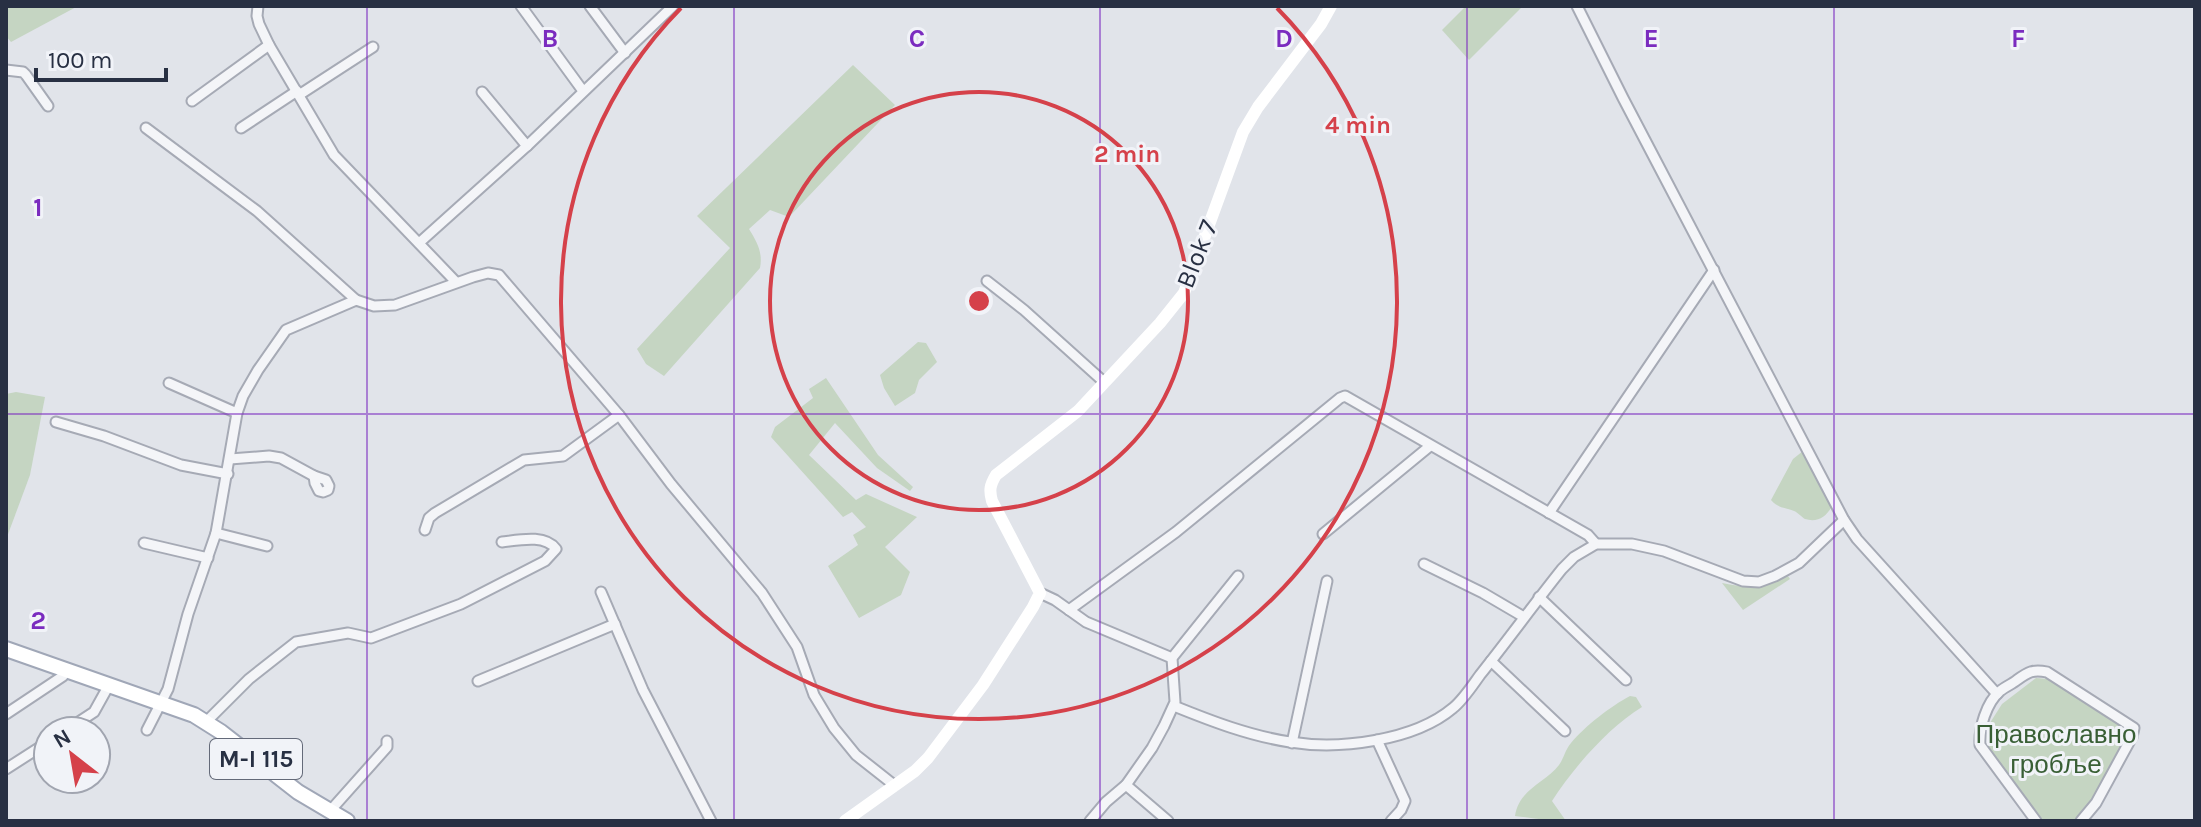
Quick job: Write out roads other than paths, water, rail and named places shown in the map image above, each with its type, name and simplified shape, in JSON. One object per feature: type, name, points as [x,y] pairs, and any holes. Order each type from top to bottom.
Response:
[{"type":"main road","name":"M-I 115","points":[[6,649],[194,715],[298,792],[339,818]]},
{"type":"street","points":[[258,6],[259,24],[269,45],[334,155],[456,282]]},
{"type":"street","points":[[521,6],[583,91]]},
{"type":"street","points":[[590,6],[625,53]]},
{"type":"street","points":[[419,243],[527,146],[673,6]]},
{"type":"street","name":"Blok 7","points":[[1040,593],[992,501],[989,490],[996,475],[1078,411],[1184,293],[1243,132],[1331,6]]},
{"type":"street","points":[[1577,6],[1844,520],[1857,539],[1997,694]]},
{"type":"street","points":[[192,101],[269,45]]},
{"type":"street","points":[[241,128],[373,47]]},
{"type":"street","points":[[6,70],[23,72],[48,106]]},
{"type":"street","points":[[482,92],[527,146]]},
{"type":"street","points":[[146,128],[257,211],[356,300],[374,306],[395,305],[456,282],[488,273],[499,275],[737,560],[797,647],[814,695],[834,728],[856,755],[894,785]]},
{"type":"street","points":[[1549,513],[1714,270]]},
{"type":"street","points":[[987,281],[1104,382]]},
{"type":"street","points":[[147,730],[168,689],[188,614],[216,533],[237,413],[243,396],[286,330],[356,300]]},
{"type":"street","points":[[169,383],[237,413]]},
{"type":"street","points":[[1069,610],[1176,532],[1345,396],[1588,535],[1596,544]]},
{"type":"street","points":[[425,530],[429,518],[435,513],[500,474],[529,458],[563,456],[619,415]]},
{"type":"street","points":[[56,422],[181,465],[228,474]]},
{"type":"street","points":[[1323,534],[1430,446]]},
{"type":"street","points":[[230,459],[281,458],[314,476]]},
{"type":"street","points":[[1174,706],[1247,733],[1292,743],[1344,744],[1402,735],[1454,708],[1562,569],[1574,557],[1596,544],[1632,544],[1664,551],[1743,581],[1759,582],[1799,563],[1844,520]]},
{"type":"street","points":[[216,533],[267,546]]},
{"type":"street","points":[[206,722],[249,679],[296,642],[348,633],[371,638],[423,620],[545,561],[556,549],[544,540],[502,542]]},
{"type":"street","points":[[144,543],[208,558]]},
{"type":"street","points":[[1424,564],[1524,617]]},
{"type":"street","points":[[1090,821],[1126,785],[1152,748],[1174,706],[1172,658],[1238,576]]},
{"type":"street","points":[[1292,743],[1327,581]]},
{"type":"street","points":[[601,592],[643,690],[711,821]]},
{"type":"street","points":[[845,821],[915,771],[928,758],[983,685],[1040,593],[1086,622],[1172,658]]},
{"type":"street","points":[[1539,597],[1626,680]]},
{"type":"street","points":[[478,681],[615,624]]},
{"type":"street","points":[[1491,661],[1565,731]]},
{"type":"street","points":[[2036,821],[1980,745],[1979,733],[1997,694],[2036,670],[2047,672],[2134,728],[2096,803],[2081,821]]},
{"type":"street","points":[[6,714],[67,671]]},
{"type":"street","points":[[89,715],[109,685]]},
{"type":"street","points":[[1377,740],[1405,801],[1391,821]]},
{"type":"street","points":[[339,818],[387,747],[387,741]]},
{"type":"street","points":[[6,769],[32,752]]},
{"type":"street","points":[[1126,785],[1168,821]]},
{"type":"park label","name":"Православно гробље","points":[[2056,749]]}]
